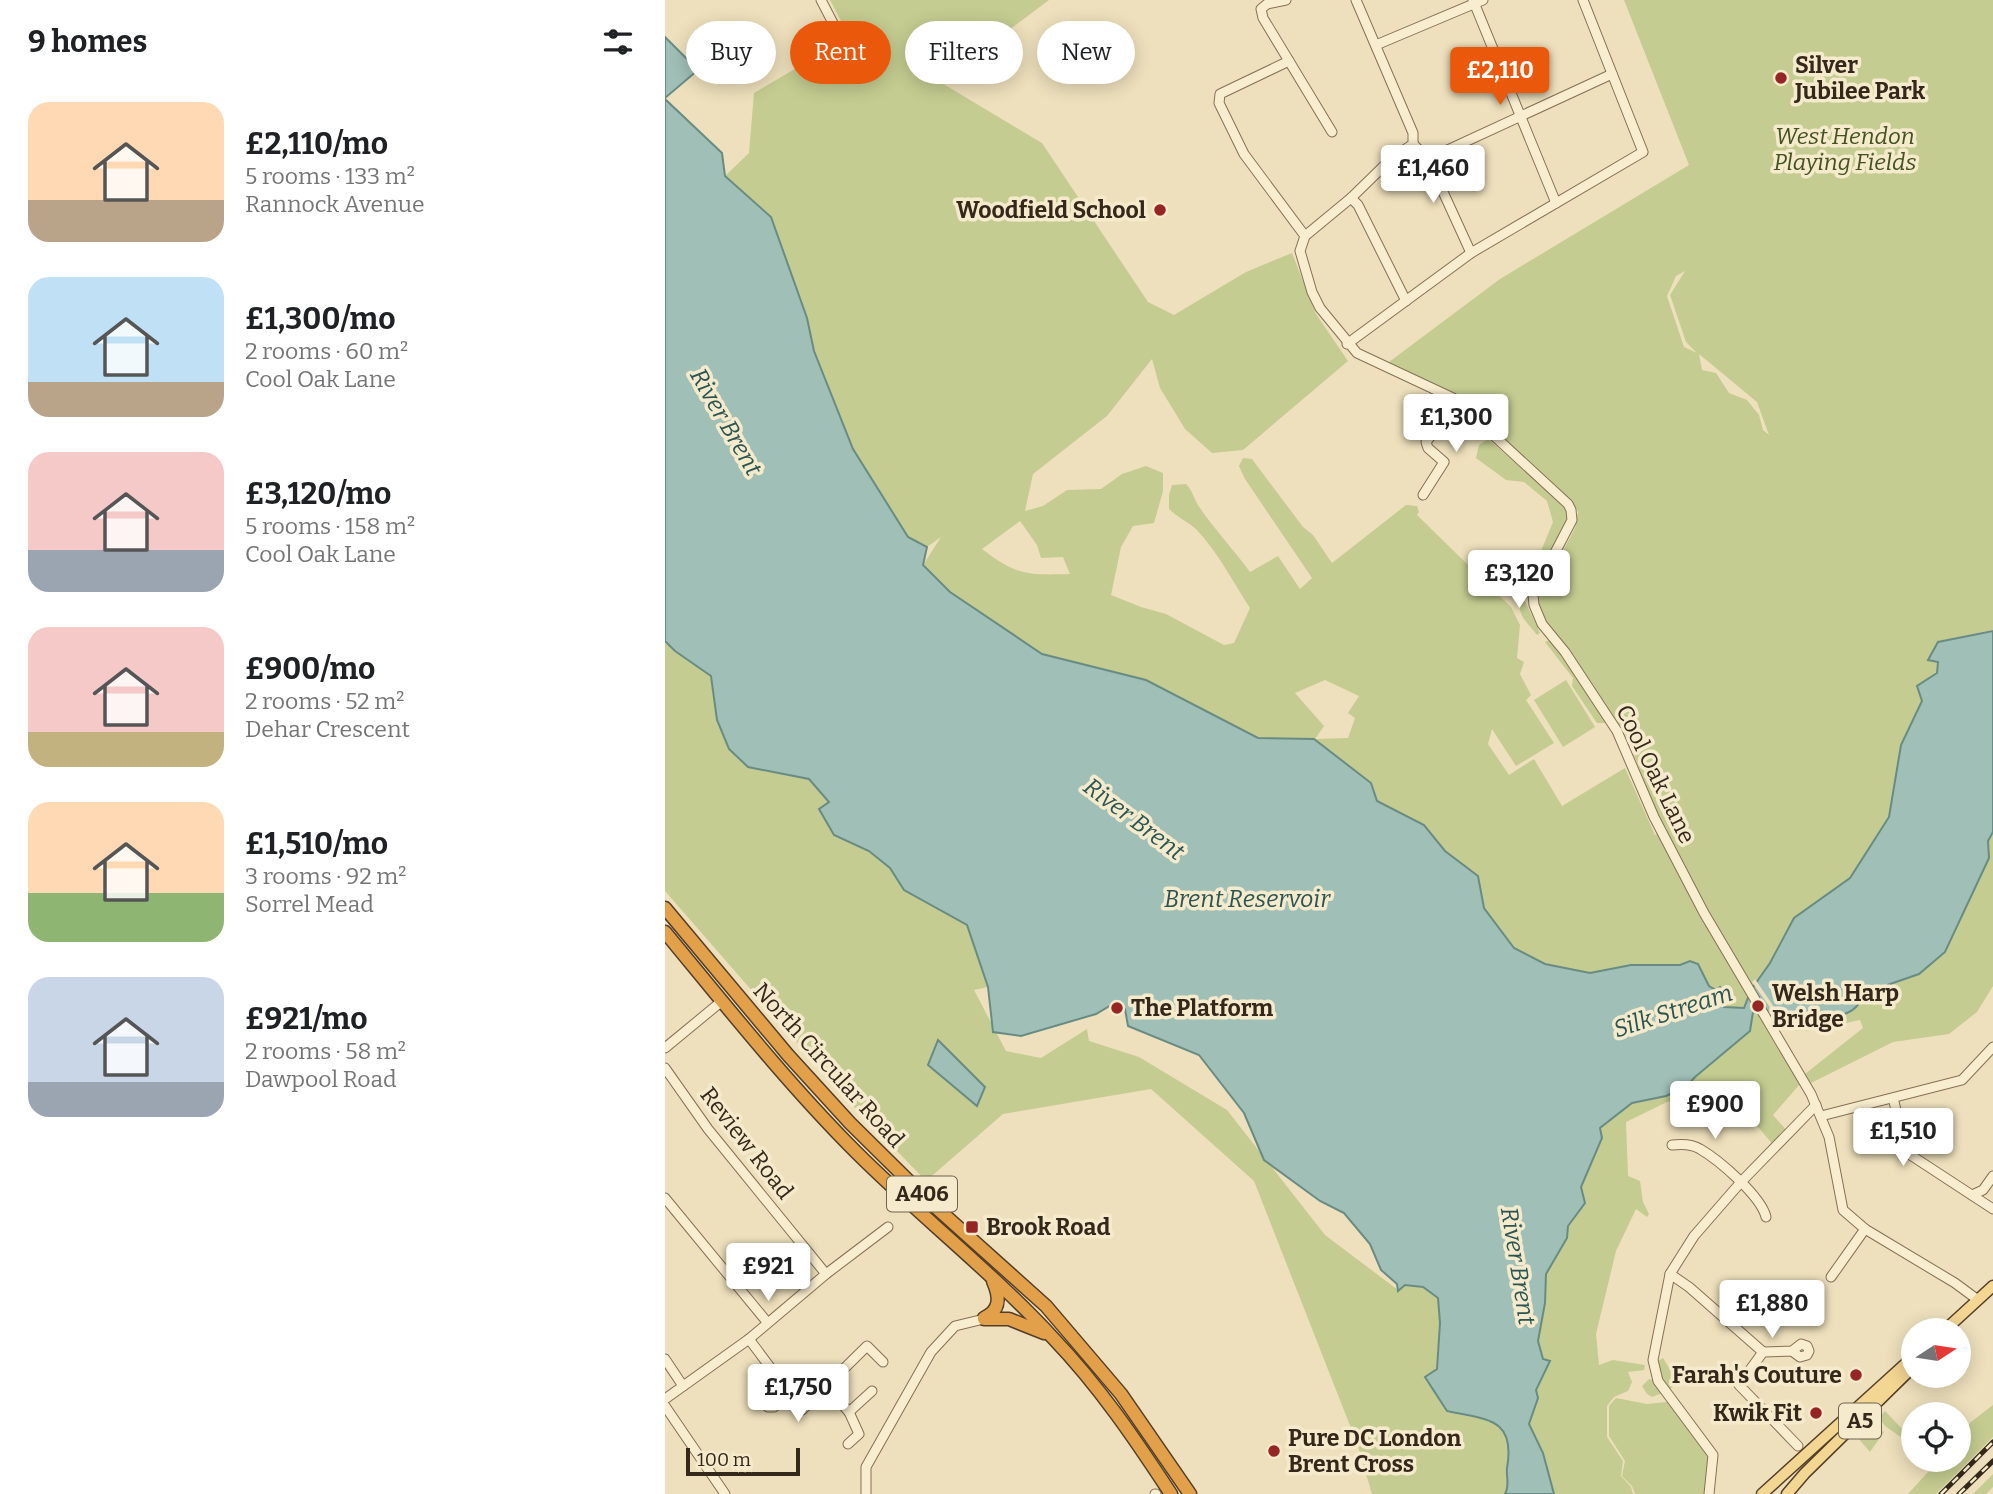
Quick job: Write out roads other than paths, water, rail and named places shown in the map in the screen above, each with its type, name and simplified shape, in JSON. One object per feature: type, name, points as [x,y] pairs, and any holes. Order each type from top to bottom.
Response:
[{"type":"highway","name":"North Circular Road","points":[[665,908],[788,1055],[850,1123],[930,1202],[1046,1306],[1121,1394],[1192,1494]]},
{"type":"highway","name":"North Circular Road","points":[[665,932],[811,1105],[856,1152],[1054,1338],[1104,1396],[1169,1494]]},
{"type":"highway","points":[[984,1319],[992,1314],[997,1304],[998,1293],[992,1277]]},
{"type":"highway","points":[[984,1319],[1009,1319],[1054,1338]]},
{"type":"main road","points":[[1958,1318],[1993,1286]]},
{"type":"main road","name":"A5","points":[[1765,1494],[1901,1368]]},
{"type":"main road","name":"A5","points":[[1785,1494],[1901,1379]]},
{"type":"street","points":[[821,0],[832,21]]},
{"type":"street","points":[[1286,0],[1267,4],[1261,9],[1263,18],[1332,132]]},
{"type":"street","points":[[1356,0],[1413,133],[1413,144],[1428,159],[1471,253]]},
{"type":"street","points":[[1347,344],[1471,253],[1643,152],[1583,0]]},
{"type":"street","points":[[1376,45],[1477,1],[1520,117],[1556,203]]},
{"type":"street","points":[[1289,61],[1220,94],[1219,103],[1244,154],[1305,236],[1351,198],[1391,159],[1413,144]]},
{"type":"street","points":[[1428,159],[1612,74]]},
{"type":"street","points":[[1351,198],[1358,205],[1406,301]]},
{"type":"street","name":"Cool Oak Lane","points":[[1305,236],[1301,245],[1301,258],[1320,308],[1347,344],[1357,354],[1458,402],[1568,504],[1572,520],[1570,527],[1533,595],[1534,605],[1542,624],[1565,652],[1618,731],[1654,817],[1704,913],[1816,1105],[1829,1137],[1840,1204],[1848,1216],[1865,1229],[1955,1283],[1978,1300]]},
{"type":"street","points":[[1423,495],[1444,463],[1427,448],[1426,442],[1458,402]]},
{"type":"street","points":[[665,1048],[722,1001]]},
{"type":"street","points":[[1821,1116],[1962,1080],[1993,1047]]},
{"type":"street","name":"Review Road","points":[[665,1068],[708,1129],[826,1274]]},
{"type":"street","points":[[1893,1098],[1909,1154],[1993,1209]]},
{"type":"street","points":[[1709,1494],[1713,1455],[1657,1381],[1653,1360],[1670,1273],[1694,1236],[1741,1182],[1816,1105]]},
{"type":"street","points":[[1672,1144],[1698,1147],[1741,1182],[1764,1207],[1766,1217]]},
{"type":"street","points":[[1972,1195],[1983,1189],[1993,1176]]},
{"type":"street","points":[[665,1198],[768,1322]]},
{"type":"street","points":[[665,1399],[749,1339],[826,1274],[888,1227]]},
{"type":"street","points":[[1831,1277],[1865,1229]]},
{"type":"street","points":[[1670,1273],[1763,1352],[1792,1351]]},
{"type":"street","points":[[866,1494],[866,1467],[931,1352],[955,1326],[984,1319]]},
{"type":"street","points":[[749,1339],[802,1410],[867,1346],[883,1362]]},
{"type":"street","points":[[1763,1352],[1739,1385],[1798,1446]]},
{"type":"street","points":[[665,1359],[683,1386]]},
{"type":"street","points":[[827,1387],[849,1412],[859,1434],[848,1444]]},
{"type":"street","points":[[849,1412],[872,1391]]},
{"type":"street","points":[[757,1398],[768,1407],[774,1407],[790,1394]]},
{"type":"street","points":[[665,1406],[725,1494]]},
{"type":"water","points":[[665,37],[686,58],[686,80],[665,98]]},
{"type":"water","name":"Brent Reservoir","points":[[665,99],[722,153],[725,176],[771,217],[807,318],[814,351],[853,449],[908,537],[927,547],[923,565],[950,592],[1042,654],[1146,680],[1258,738],[1314,739],[1371,783],[1377,801],[1424,825],[1445,851],[1478,876],[1484,908],[1514,948],[1545,964],[1590,973],[1631,965],[1680,965],[1690,961],[1698,964],[1709,986],[1716,990],[1720,987],[1729,992],[1730,994],[1719,999],[1724,1007],[1744,1008],[1751,990],[1770,963],[1794,918],[1850,878],[1889,817],[1901,745],[1922,701],[1917,686],[1937,673],[1938,662],[1928,660],[1938,642],[1993,631],[1993,832],[1988,841],[1989,858],[1945,952],[1919,974],[1864,993],[1857,1006],[1836,1017],[1806,1019],[1753,1012],[1750,1031],[1686,1087],[1666,1096],[1632,1103],[1600,1128],[1602,1138],[1581,1187],[1585,1203],[1568,1226],[1567,1238],[1546,1274],[1545,1303],[1538,1341],[1543,1359],[1550,1361],[1536,1390],[1538,1398],[1529,1424],[1543,1453],[1554,1494],[1505,1494],[1509,1451],[1502,1430],[1485,1420],[1447,1411],[1425,1377],[1437,1369],[1440,1323],[1438,1298],[1423,1287],[1405,1285],[1398,1291],[1397,1284],[1381,1270],[1370,1244],[1344,1213],[1320,1201],[1264,1160],[1244,1113],[1199,1055],[1128,1026],[1125,1009],[1118,1001],[1096,1014],[1021,1036],[993,1032],[988,987],[967,925],[904,890],[890,868],[869,851],[834,835],[819,809],[829,802],[809,779],[748,767],[729,749],[717,720],[711,676],[665,641]]},
{"type":"water","points":[[938,1040],[985,1087],[977,1106],[928,1065]]},
{"type":"railway","points":[[1941,1494],[1993,1442]]},
{"type":"railway","points":[[1959,1494],[1993,1461]]},
{"type":"place","name":"Silver Jubilee Park","points":[[1781,78]]},
{"type":"place","name":"Woodfield School","points":[[1160,210]]},
{"type":"place","name":"Welsh Harp Bridge","points":[[1758,1006]]},
{"type":"place","name":"The Platform","points":[[1117,1008]]},
{"type":"place","name":"Brook Road","points":[[972,1227]]},
{"type":"place","name":"Farah's Couture","points":[[1856,1375]]},
{"type":"place","name":"Kwik Fit","points":[[1816,1413]]},
{"type":"place","name":"Pure DC London Brent Cross","points":[[1274,1451]]},
{"type":"park label","name":"West Hendon Playing Fields","points":[[1845,149]]},
{"type":"water label","name":"River Brent","points":[[726,422]]},
{"type":"water label","name":"River Brent","points":[[1134,819]]},
{"type":"water label","name":"Silk Stream","points":[[1673,1011]]},
{"type":"water label","name":"River Brent","points":[[1518,1266]]}]
